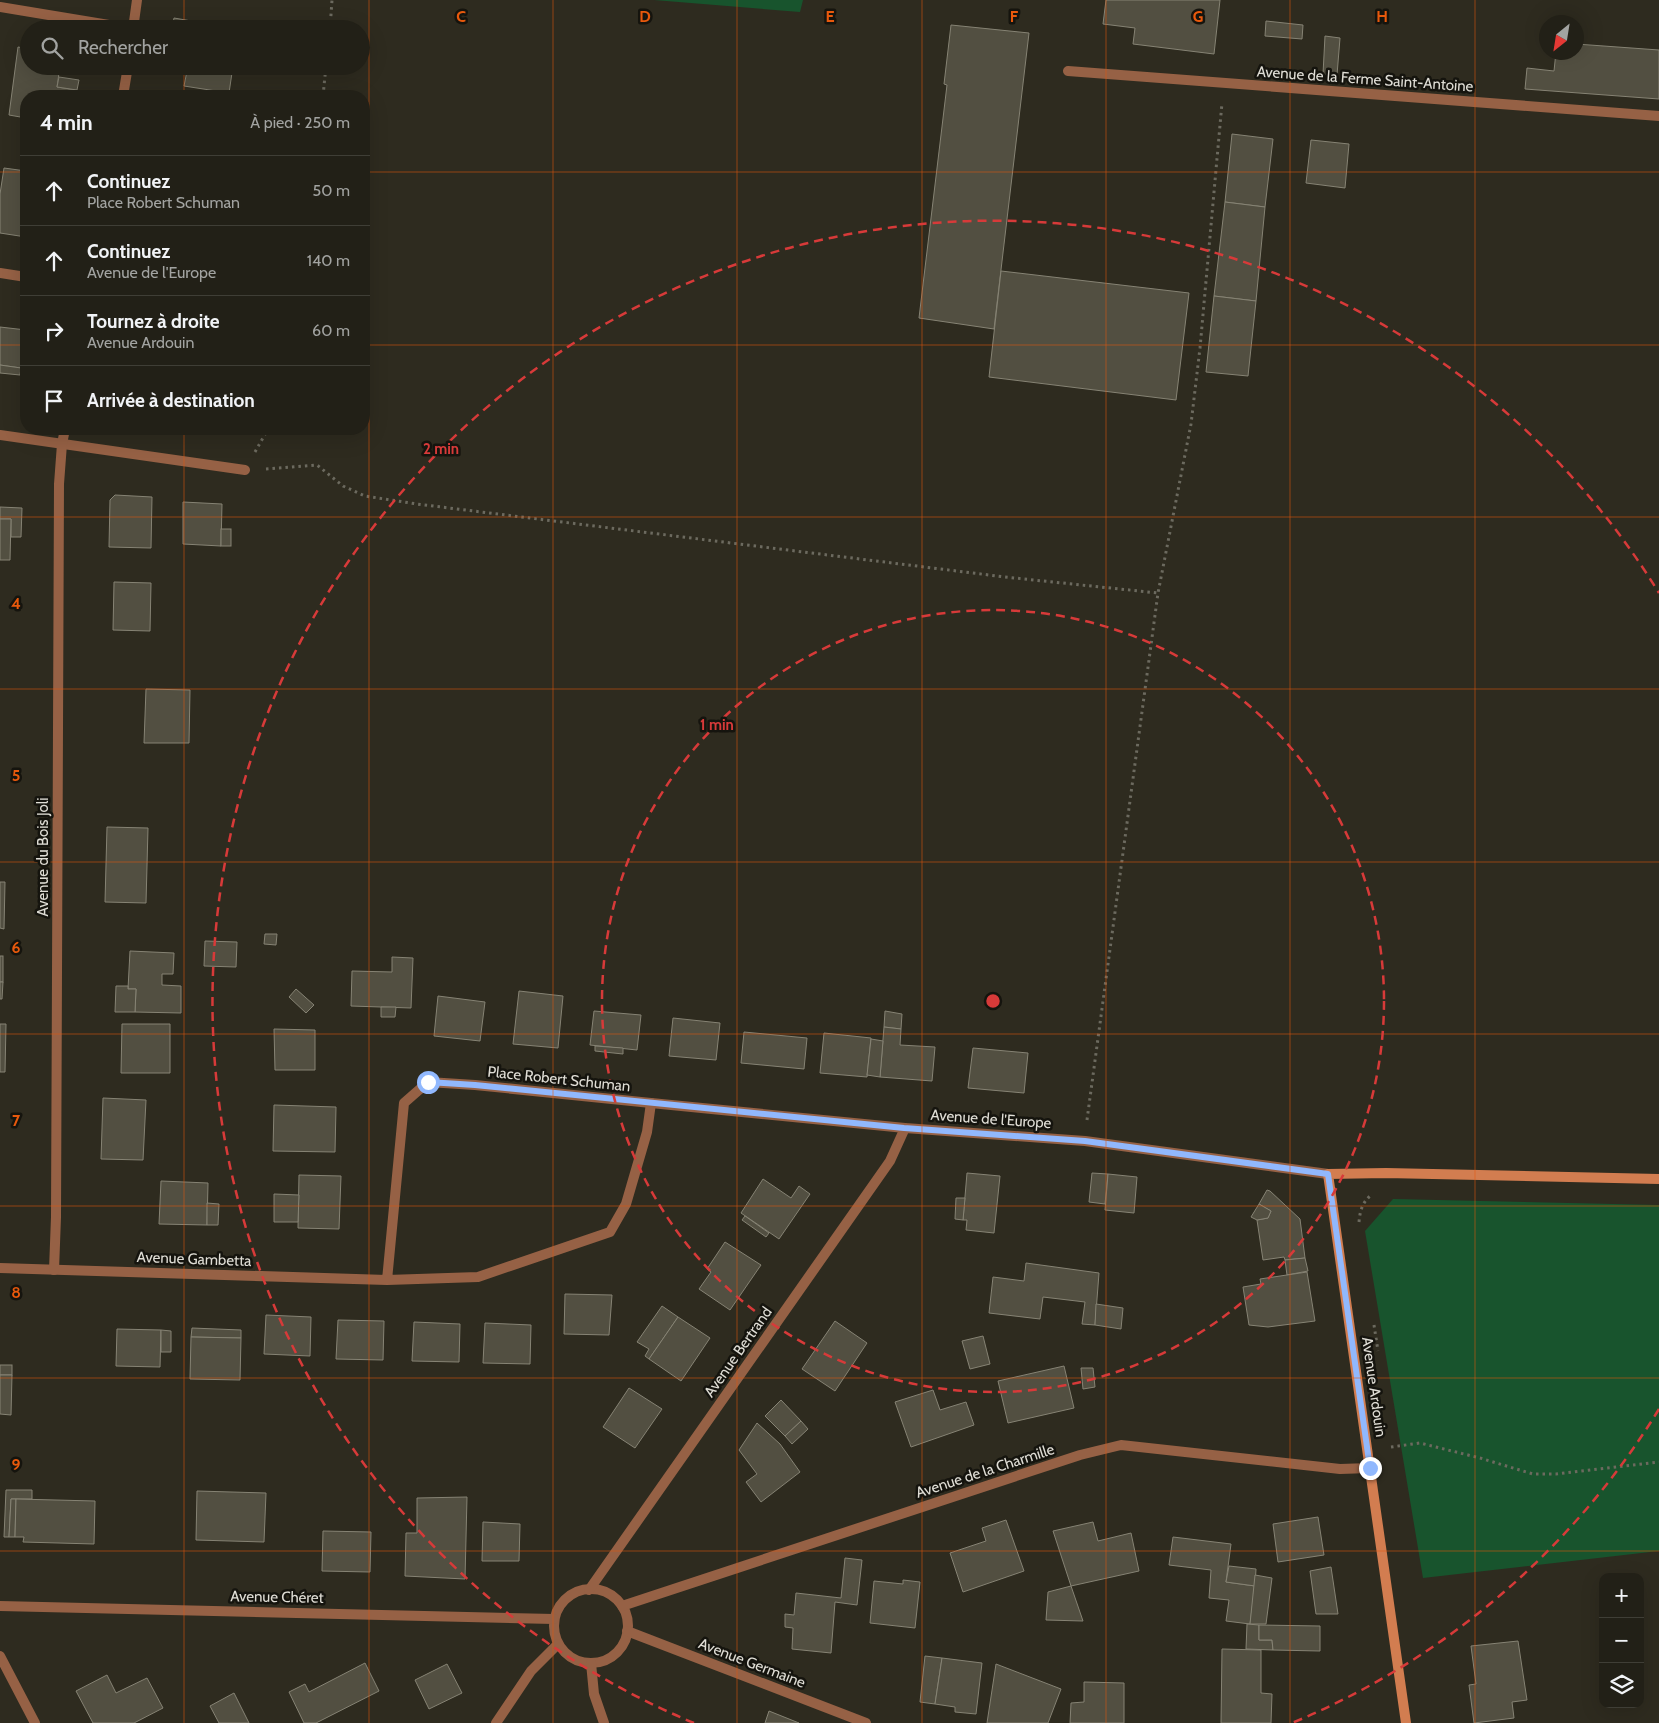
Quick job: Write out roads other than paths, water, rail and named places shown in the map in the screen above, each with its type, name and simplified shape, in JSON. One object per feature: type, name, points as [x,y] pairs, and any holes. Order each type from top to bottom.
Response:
[{"type":"street","points":[[134,20],[137,0]]},
{"type":"street","points":[[0,6],[81,20]]},
{"type":"street","name":"Avenue de la Ferme Saint-Antoine","points":[[1068,71],[1659,116]]},
{"type":"street","points":[[124,90],[126,75]]},
{"type":"street","points":[[0,273],[20,276]]},
{"type":"street","points":[[0,435],[245,470]]},
{"type":"street","name":"Avenue du Bois Joli","points":[[54,1270],[56,1217],[59,484],[64,435]]},
{"type":"street","name":"Place Robert Schuman","points":[[387,1280],[404,1103],[428,1082],[651,1103]]},
{"type":"street","points":[[387,1280],[478,1278],[610,1232],[626,1204],[647,1132],[651,1103]]},
{"type":"street","name":"Avenue de l'Europe","points":[[651,1103],[904,1128],[1085,1141],[1328,1174]]},
{"type":"street","name":"Avenue Bertrand","points":[[589,1590],[890,1161],[904,1128]]},
{"type":"street","points":[[1328,1174],[1386,1173],[1659,1179]]},
{"type":"street","name":"Avenue Ardouin","points":[[1328,1174],[1406,1723]]},
{"type":"street","name":"Avenue Gambetta","points":[[0,1268],[387,1280]]},
{"type":"street","name":"Avenue de la Charmille","points":[[622,1606],[1080,1455],[1121,1445],[1340,1469],[1370,1468]]},
{"type":"street","points":[[589,1590],[602,1591],[613,1597],[622,1606],[627,1619],[627,1632],[623,1644],[615,1654],[604,1661],[591,1663],[579,1661],[566,1654],[558,1644],[554,1632],[554,1619],[558,1609],[566,1599],[577,1592],[589,1590]]},
{"type":"street","name":"Avenue Chéret","points":[[0,1606],[554,1619]]},
{"type":"street","name":"Avenue Germaine","points":[[627,1632],[866,1723]]},
{"type":"street","points":[[496,1723],[531,1671],[558,1644]]},
{"type":"street","points":[[0,1656],[35,1723]]},
{"type":"street","points":[[591,1663],[594,1694],[604,1723]]}]
